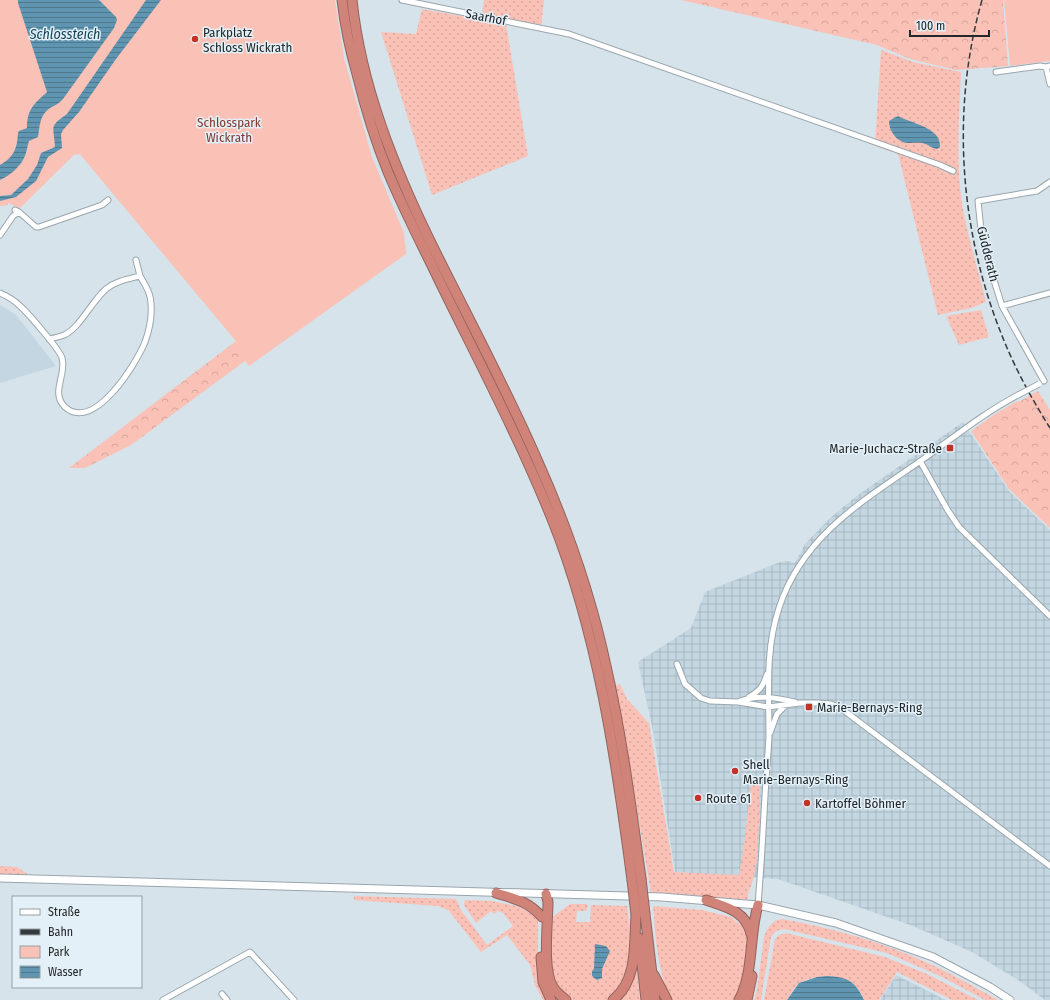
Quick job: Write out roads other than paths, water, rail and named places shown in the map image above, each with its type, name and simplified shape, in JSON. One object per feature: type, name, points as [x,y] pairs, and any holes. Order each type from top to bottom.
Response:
[{"type":"highway","points":[[343,4],[352,54],[362,96],[373,133],[387,170],[522,450],[552,520],[573,579],[591,642],[602,689],[637,879]]},
{"type":"highway","points":[[353,4],[355,24],[366,76],[395,165],[538,461],[560,515],[582,579],[606,666],[624,761],[641,915],[646,1000]]},
{"type":"highway","points":[[496,893],[527,903],[542,917]]},
{"type":"highway","points":[[546,894],[543,902],[542,917],[541,974],[545,990],[551,1000]]},
{"type":"highway","points":[[546,894],[548,902],[548,973],[552,986],[560,996],[566,1000]]},
{"type":"highway","points":[[706,900],[737,912],[749,926],[752,937]]},
{"type":"highway","points":[[739,1000],[746,980],[754,919],[758,905]]},
{"type":"highway","points":[[748,1000],[752,983],[759,920],[758,905]]},
{"type":"highway","points":[[641,915],[652,970],[655,1000]]},
{"type":"highway","points":[[613,1000],[624,989],[631,974],[641,915]]},
{"type":"highway","points":[[652,970],[667,1000]]},
{"type":"main road","points":[[0,878],[662,897],[758,905],[836,923],[933,957],[990,987],[1010,1000]]},
{"type":"street","name":"Saarhof","points":[[402,0],[569,34],[940,165],[953,172]]},
{"type":"street","points":[[996,72],[1040,66],[1048,67],[1050,84]]},
{"type":"street","name":"Güdderath","points":[[1042,383],[1002,306],[988,262],[981,230],[978,201],[1037,190],[1050,182]]},
{"type":"street","points":[[0,235],[17,211],[36,227],[39,227],[102,205],[108,200]]},
{"type":"street","points":[[0,293],[20,306],[49,339],[62,357],[63,368],[59,384],[59,397],[64,406],[70,411],[84,413],[94,408],[112,394],[125,378],[145,341],[151,319],[152,303],[148,290],[140,276],[136,260]]},
{"type":"street","points":[[49,339],[65,335],[73,329],[98,297],[116,283],[140,276]]},
{"type":"street","points":[[1002,306],[1050,293]]},
{"type":"street","points":[[758,905],[769,736],[768,670],[778,608],[788,584],[806,555],[835,523],[855,506],[991,410],[1050,378]]},
{"type":"street","points":[[920,461],[959,527],[1050,616]]},
{"type":"street","points":[[677,664],[684,684],[700,698],[768,707],[818,702],[831,704],[842,708],[1050,866]]},
{"type":"street","points":[[738,702],[759,692],[768,670]]},
{"type":"street","points":[[748,698],[768,697],[800,703]]},
{"type":"street","points":[[769,736],[777,714],[786,705]]},
{"type":"street","points":[[163,1000],[250,952],[294,1000]]},
{"type":"street","points":[[222,994],[227,1000]]},
{"type":"water","name":"Schlossteich","points":[[18,0],[99,0],[116,17],[117,20],[114,28],[63,99],[46,111],[41,121],[38,137],[29,141],[25,156],[20,165],[0,180],[0,165],[12,156],[16,148],[19,131],[27,128],[28,116],[32,107],[47,92]]},
{"type":"water","points":[[146,0],[161,0],[116,59],[79,112],[63,130],[61,134],[62,148],[48,157],[36,181],[16,197],[0,201],[0,196],[11,195],[28,179],[37,165],[41,153],[55,147],[53,131],[55,125],[67,114]]},
{"type":"water","points":[[898,116],[931,131],[939,140],[940,147],[937,149],[920,143],[905,143],[897,139],[891,131],[889,121]]},
{"type":"water","points":[[595,944],[606,946],[610,951],[602,969],[602,978],[597,980],[592,976],[592,971],[594,969]]},
{"type":"water","points":[[827,976],[850,981],[857,988],[864,1000],[787,1000],[799,983],[817,977]]},
{"type":"railway","points":[[982,0],[972,43],[966,86],[963,130],[965,173],[970,217],[978,260],[990,302],[1005,343],[1037,407],[1050,428]]},
{"type":"place","name":"Parkplatz Schloss Wickrath","points":[[195,39]]},
{"type":"place","name":"Marie-Juchacz-Straße","points":[[950,448]]},
{"type":"place","name":"Marie-Bernays-Ring","points":[[809,707]]},
{"type":"place","name":"Shell Marie-Bernays-Ring","points":[[735,771]]},
{"type":"place","name":"Route 61","points":[[698,798]]},
{"type":"place","name":"Kartoffel Böhmer","points":[[807,803]]},
{"type":"park label","name":"Schlosspark Wickrath","points":[[229,130]]}]
